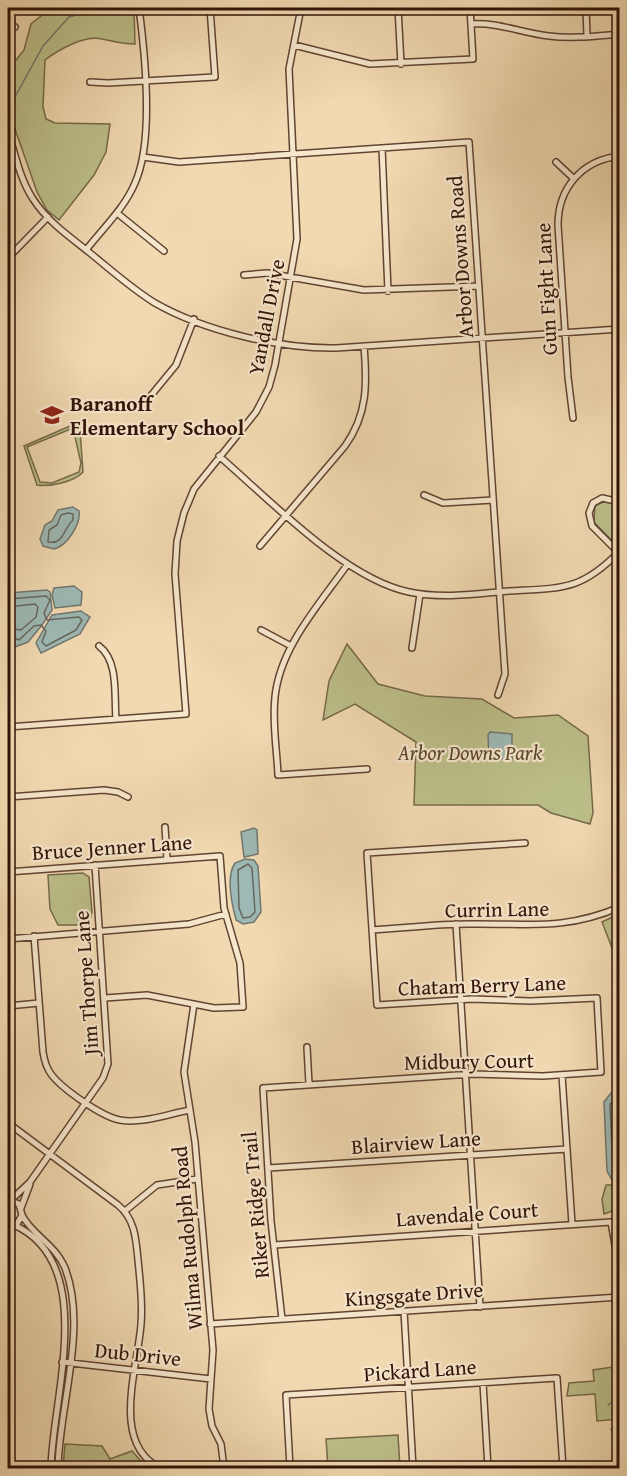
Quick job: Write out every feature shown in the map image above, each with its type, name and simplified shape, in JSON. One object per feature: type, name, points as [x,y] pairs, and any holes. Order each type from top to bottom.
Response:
[{"type":"street","points":[[86,250],[117,213],[135,183],[144,157],[147,123],[139,8]]},
{"type":"street","points":[[90,82],[215,77],[210,8]]},
{"type":"street","name":"Yandall Drive","points":[[116,719],[186,714],[175,574],[180,522],[191,496],[262,401],[274,372],[298,224],[288,69],[301,8]]},
{"type":"street","points":[[398,8],[401,64]]},
{"type":"street","points":[[294,45],[370,64],[473,59],[470,8]]},
{"type":"street","points":[[586,8],[588,36]]},
{"type":"street","points":[[8,22],[15,27]]},
{"type":"street","points":[[471,24],[491,24],[550,37],[620,34]]},
{"type":"street","points":[[8,131],[28,190],[48,217],[146,297],[194,319],[279,345],[312,349],[620,329]]},
{"type":"street","name":"Arbor Downs Road","points":[[144,157],[172,162],[469,142],[505,674],[498,695]]},
{"type":"street","points":[[382,148],[388,291]]},
{"type":"street","points":[[556,162],[573,178],[593,163],[620,156]]},
{"type":"street","name":"Gun Fight Lane","points":[[573,178],[563,194],[558,215],[573,418]]},
{"type":"street","points":[[117,213],[164,251]]},
{"type":"street","points":[[8,258],[48,217]]},
{"type":"street","points":[[244,275],[260,273],[350,289],[388,291],[479,285]]},
{"type":"street","points":[[144,404],[176,364],[194,319]]},
{"type":"street","points":[[260,546],[345,446],[360,420],[367,379],[364,346]]},
{"type":"street","points":[[219,456],[347,565],[379,583],[420,594],[500,592],[557,588],[579,583],[597,573],[619,551],[592,526],[589,513],[593,504],[602,498],[620,502]]},
{"type":"street","points":[[424,495],[443,503],[493,500]]},
{"type":"street","points":[[347,565],[291,646],[275,696],[279,775],[367,769]]},
{"type":"street","points":[[412,648],[420,594]]},
{"type":"street","points":[[261,630],[291,646]]},
{"type":"street","points":[[8,728],[116,719],[111,662],[99,646]]},
{"type":"street","points":[[8,798],[105,790],[118,792],[128,797]]},
{"type":"street","points":[[165,827],[167,859]]},
{"type":"street","name":"Chatam Berry Lane","points":[[525,843],[367,854],[377,1005],[460,999],[531,1001],[597,998]]},
{"type":"street","name":"Bruce Jenner Lane","points":[[8,872],[220,856],[226,914]]},
{"type":"street","name":"Jim Thorpe Lane","points":[[21,1208],[30,1182],[86,1103],[108,1065],[95,865]]},
{"type":"street","name":"Currin Lane","points":[[372,930],[456,924],[555,925],[582,921],[620,907]]},
{"type":"street","points":[[8,939],[189,924],[226,914],[240,963],[243,1007],[214,1008],[147,995],[105,998]]},
{"type":"street","points":[[456,924],[480,1307]]},
{"type":"street","points":[[34,936],[46,1066],[60,1083],[86,1103],[119,1120],[136,1120],[190,1110]]},
{"type":"street","name":"Midbury Court","points":[[263,1088],[465,1075],[562,1075],[601,1072],[597,998]]},
{"type":"street","points":[[8,1006],[39,1003]]},
{"type":"street","name":"Wilma Rudolph Road","points":[[194,1004],[184,1063],[213,1361],[210,1418],[221,1444],[224,1468]]},
{"type":"street","points":[[307,1047],[309,1084]]},
{"type":"street","points":[[562,1075],[572,1224]]},
{"type":"street","name":"Riker Ridge Trail","points":[[263,1088],[274,1245],[282,1319]]},
{"type":"street","points":[[8,1124],[125,1211],[134,1232],[140,1287],[141,1324],[130,1421],[132,1436],[140,1454],[160,1468]]},
{"type":"street","name":"Blairview Lane","points":[[268,1167],[567,1149]]},
{"type":"street","points":[[125,1211],[157,1185],[197,1179]]},
{"type":"street","name":"Jim Thorpe Lane","points":[[9,1200],[30,1182]]},
{"type":"street","points":[[9,1200],[21,1208],[22,1215],[50,1244],[65,1268],[73,1320],[58,1468]]},
{"type":"street","points":[[10,1227],[22,1215]]},
{"type":"street","name":"Lavendale Court","points":[[274,1245],[611,1222],[620,1273]]},
{"type":"street","points":[[10,1227],[23,1229],[43,1248],[58,1273],[65,1321],[51,1468]]},
{"type":"street","name":"Kingsgate Drive","points":[[210,1324],[620,1297]]},
{"type":"street","points":[[404,1311],[413,1468]]},
{"type":"street","name":"Dub Drive","points":[[62,1362],[212,1379]]},
{"type":"street","name":"Pickard Lane","points":[[290,1468],[286,1395],[557,1378],[563,1468]]},
{"type":"street","points":[[483,1383],[489,1468]]},
{"type":"green space","points":[[51,8],[134,8],[135,44],[95,38],[87,39],[64,48],[45,60],[43,107],[46,119],[55,123],[110,124],[106,152],[94,175],[59,220],[47,210],[37,192],[8,109],[8,70],[24,50],[31,24]]},
{"type":"green space","points":[[70,426],[77,426],[80,430],[83,472],[74,479],[62,483],[37,485],[24,446]],"holes":[[[73,428],[81,463],[79,472],[52,483],[40,482],[27,447]]]},
{"type":"green space","points":[[605,501],[619,505],[619,543],[614,543],[594,522],[595,506]]},
{"type":"green space","name":"Arbor Downs Park","points":[[347,644],[378,684],[425,696],[482,699],[514,718],[558,715],[588,736],[593,813],[590,824],[551,813],[538,805],[414,805],[416,742],[355,704],[323,720],[329,681]]},
{"type":"green space","points":[[83,873],[89,877],[92,912],[90,919],[78,925],[58,925],[50,909],[48,875]]},
{"type":"green space","points":[[619,914],[619,966],[602,922]]},
{"type":"green space","points":[[606,1185],[619,1185],[619,1216],[612,1211],[604,1214],[602,1199]]},
{"type":"green space","points":[[619,1366],[619,1419],[597,1421],[595,1394],[567,1396],[569,1383],[594,1381],[593,1370]]},
{"type":"green space","points":[[398,1435],[400,1468],[328,1468],[326,1439]]},
{"type":"green space","points":[[65,1444],[102,1446],[110,1459],[132,1451],[147,1468],[63,1468]]},
{"type":"water","points":[[73,507],[79,511],[79,516],[68,539],[54,549],[43,546],[40,539],[45,525],[52,521],[58,510]]},
{"type":"water","points":[[74,586],[82,592],[81,605],[55,608],[52,595],[54,588]]},
{"type":"water","points":[[47,590],[50,592],[52,610],[28,642],[15,647],[8,635],[8,593]]},
{"type":"water","points":[[81,611],[90,617],[80,634],[41,653],[36,643],[52,615]]},
{"type":"water","points":[[490,732],[512,734],[512,759],[489,759],[488,735]]},
{"type":"water","points":[[254,828],[257,830],[258,854],[244,857],[241,832]]},
{"type":"water","points":[[245,859],[254,860],[258,866],[261,912],[254,922],[243,924],[236,920],[230,883],[235,863]]},
{"type":"water","points":[[620,1091],[619,1182],[612,1180],[607,1171],[604,1102],[611,1093]]},
{"type":"waterway","points":[[11,104],[43,46],[69,17],[100,8]]},
{"type":"waterway","points":[[608,1405],[620,1396]]},
{"type":"waterway","points":[[611,1429],[614,1435]]},
{"type":"place","name":"Baranoff Elementary School","points":[[52,415]]}]
